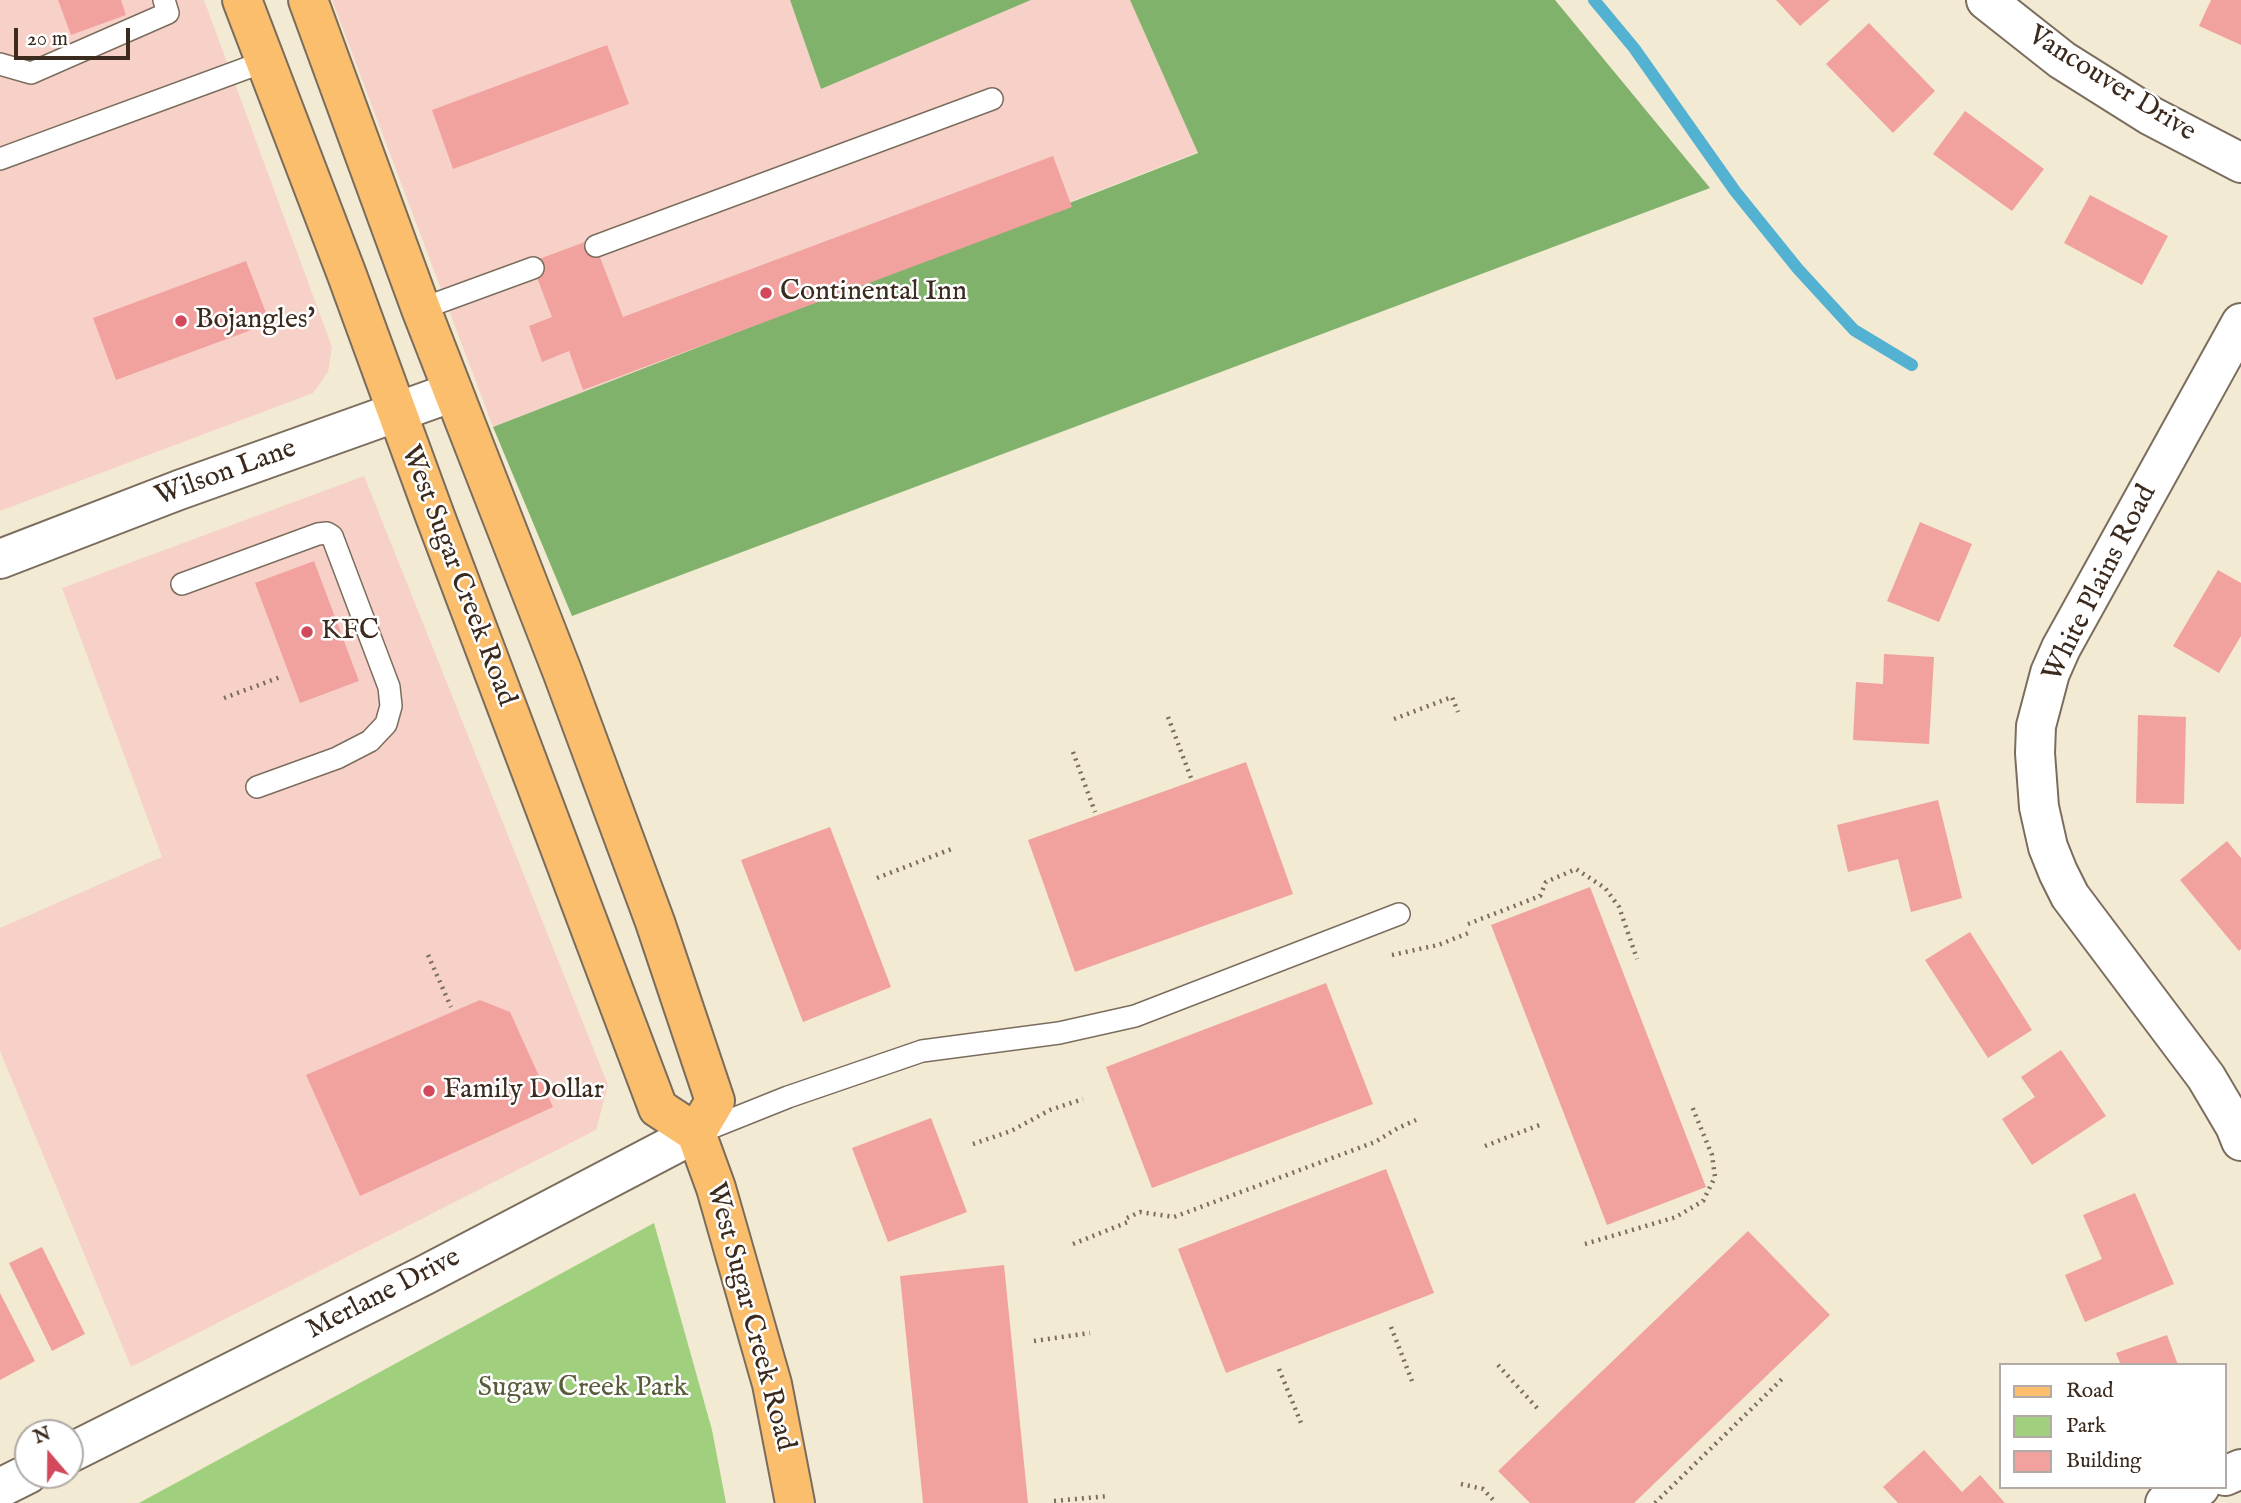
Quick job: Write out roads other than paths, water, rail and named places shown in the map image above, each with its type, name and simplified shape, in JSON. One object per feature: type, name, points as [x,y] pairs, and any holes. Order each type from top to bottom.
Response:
[{"type":"main road","name":"West Sugar Creek Road","points":[[242,0],[658,1108],[696,1133],[716,1188],[772,1384],[795,1503]]},
{"type":"main road","points":[[308,0],[421,309],[562,671],[655,922],[715,1101],[696,1133]]},
{"type":"street","name":"Vancouver Drive","points":[[1986,0],[2062,60],[2151,116],[2241,163]]},
{"type":"street","name":"White Plains Road","points":[[2241,323],[2061,648],[2050,673],[2036,726],[2035,753],[2039,807],[2048,846],[2070,896],[2206,1077],[2241,1141]]},
{"type":"street","name":"Wilson Lane","points":[[0,559],[453,392]]},
{"type":"street","name":"Merlane Drive","points":[[84,1446],[423,1276],[696,1133]]},
{"type":"street","points":[[2165,1503],[2196,1489]]},
{"type":"lane","points":[[0,64],[31,73],[168,13],[164,0]]},
{"type":"lane","points":[[0,159],[266,61]]},
{"type":"lane","points":[[596,246],[992,99]]},
{"type":"lane","points":[[421,309],[533,268]]},
{"type":"lane","points":[[182,584],[317,534],[327,533],[332,536],[389,687],[391,706],[386,724],[370,741],[337,758],[257,787]]},
{"type":"lane","points":[[696,1133],[788,1097],[922,1051],[1059,1033],[1135,1016],[1399,914]]},
{"type":"waterway","points":[[1594,0],[1634,48],[1735,191],[1798,269],[1854,330],[1912,365]]},
{"type":"place","name":"Continental Inn","points":[[766,293]]},
{"type":"place","name":"Bojangles'","points":[[181,321]]},
{"type":"place","name":"KFC","points":[[307,632]]},
{"type":"place","name":"Family Dollar","points":[[429,1091]]},
{"type":"park label","name":"Sugaw Creek Park","points":[[583,1389]]}]
